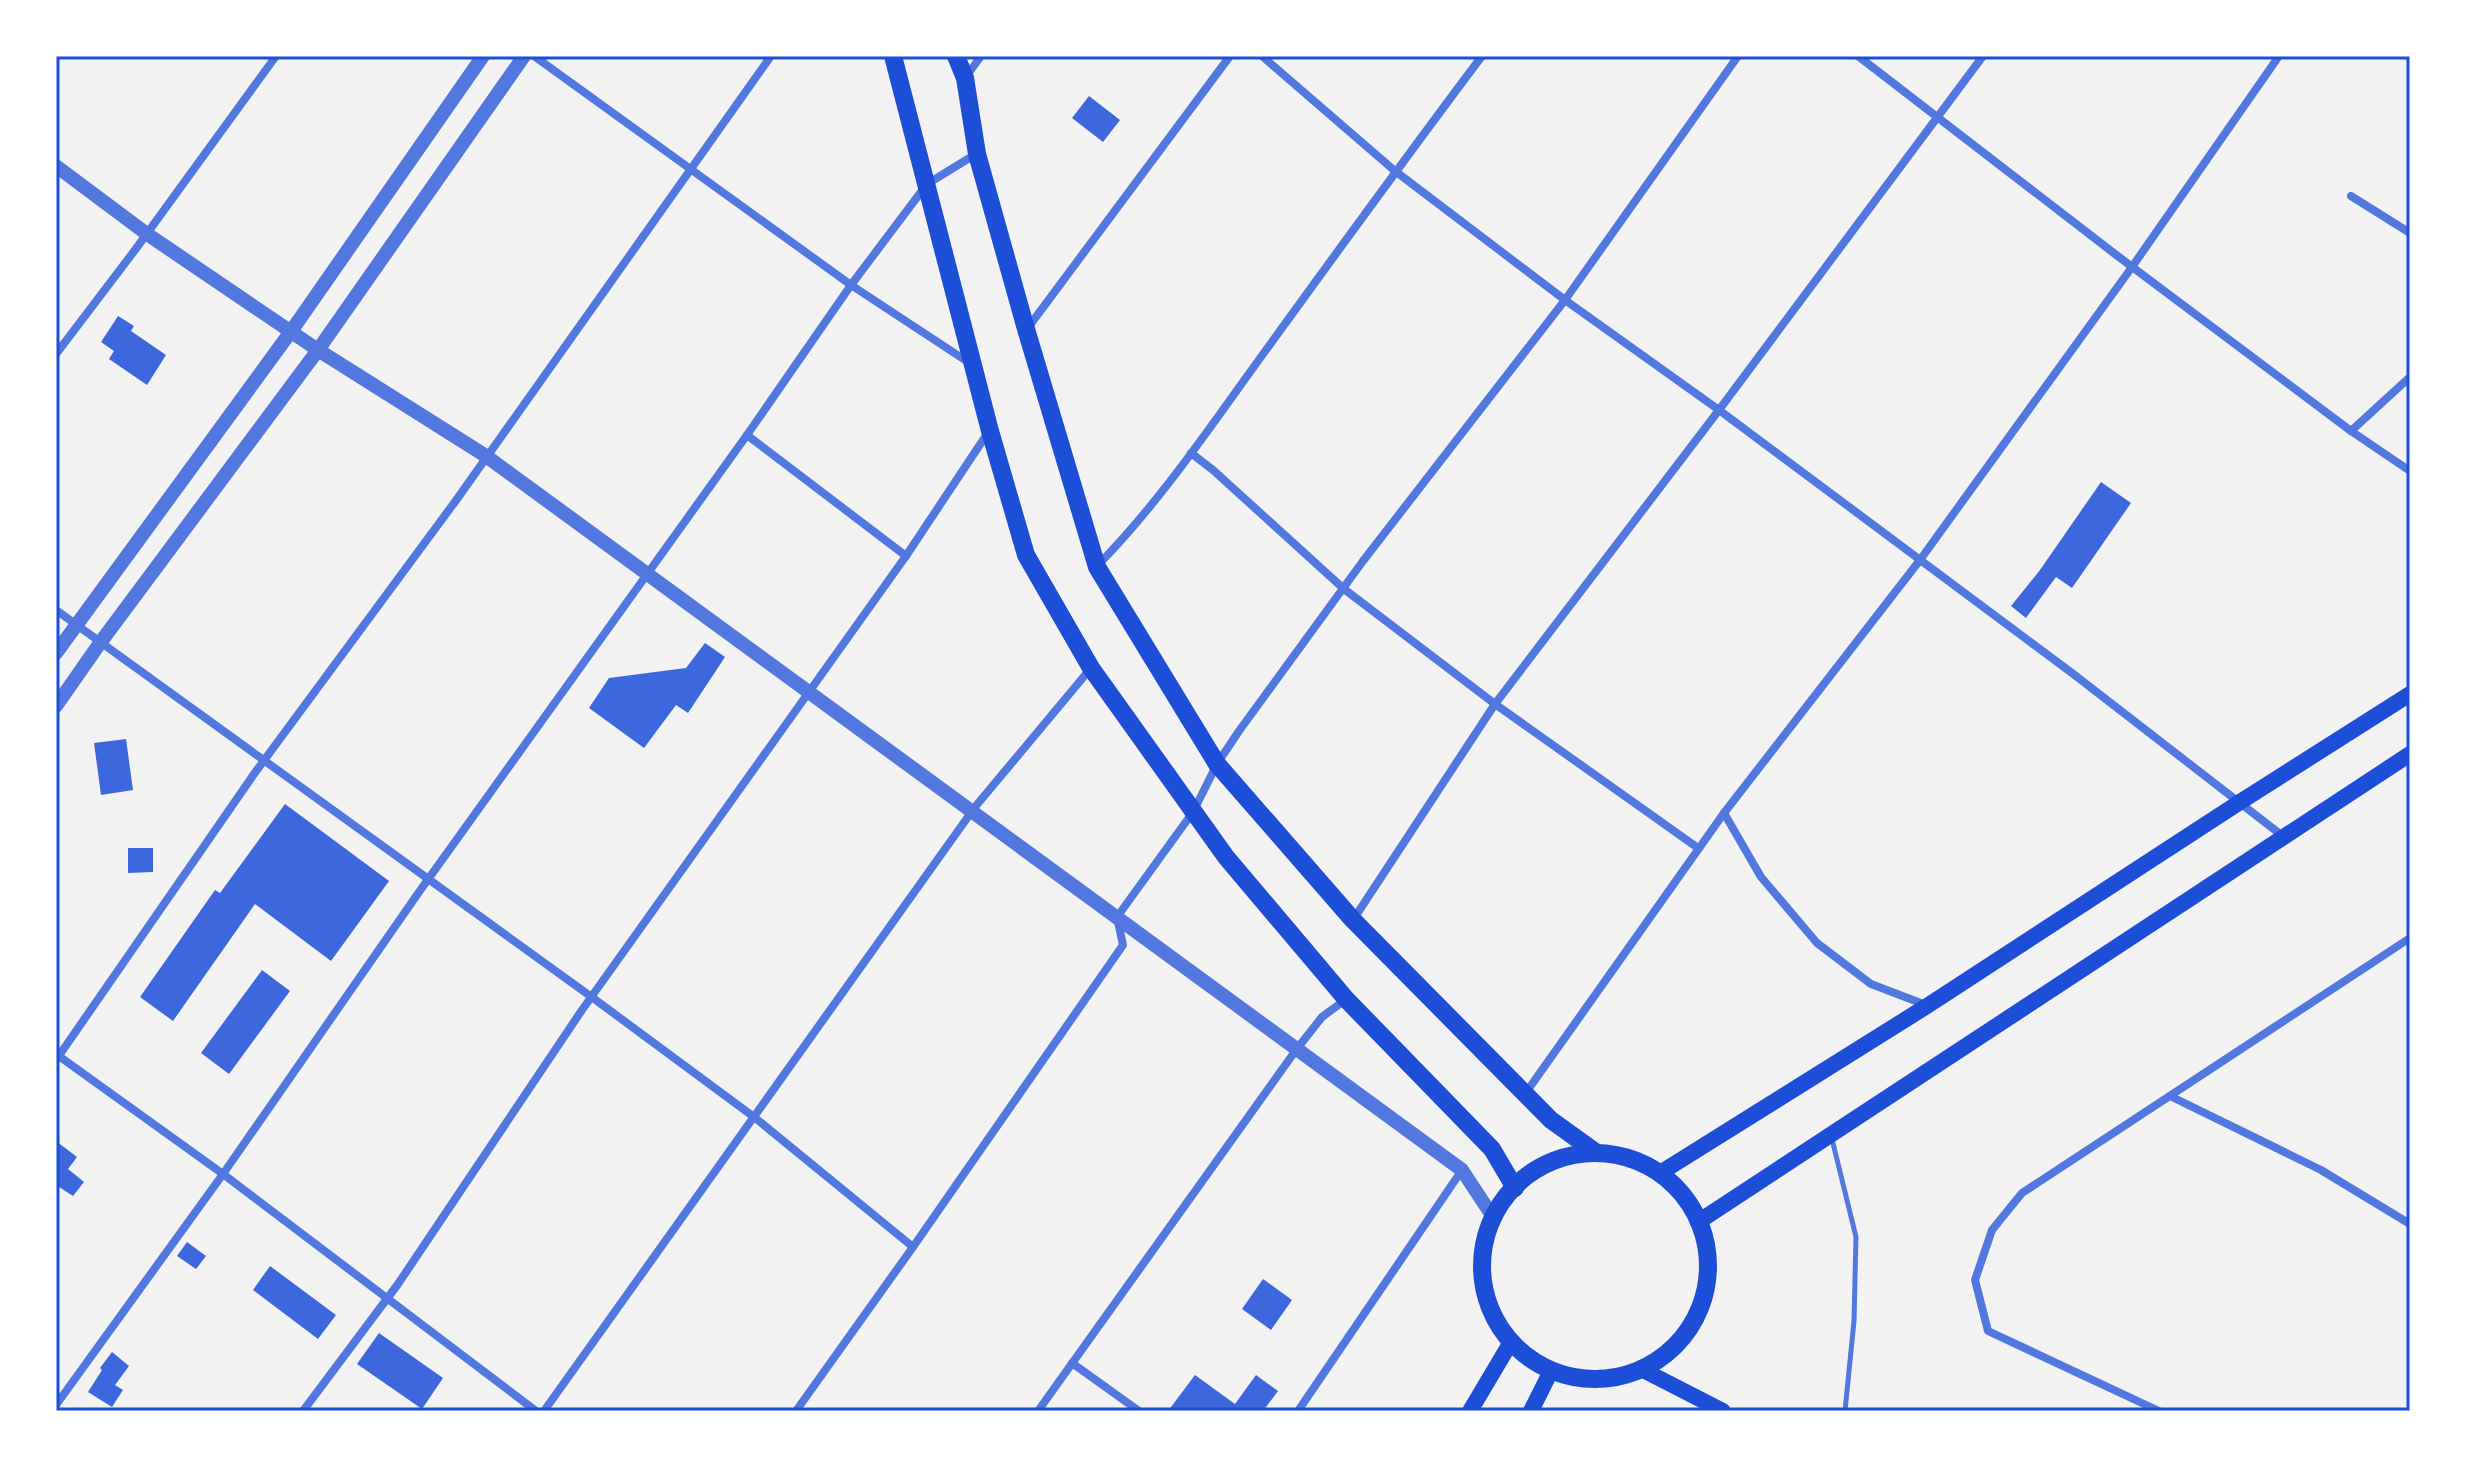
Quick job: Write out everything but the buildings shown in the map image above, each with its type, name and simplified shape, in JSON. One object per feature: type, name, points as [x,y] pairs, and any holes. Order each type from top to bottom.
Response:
[{"type":"main road","points":[[893,56],[972,365],[1026,555],[1091,668],[1226,857],[1346,999],[1492,1149],[1515,1188]]},
{"type":"main road","points":[[956,56],[965,78],[977,154],[1097,567],[1217,764],[1353,920],[1524,1095],[1551,1120],[1594,1151]]},
{"type":"main road","points":[[1660,1173],[1927,1006],[2410,694]]},
{"type":"main road","points":[[1698,1222],[2410,754]]},
{"type":"main road","points":[[1594,1151],[1627,1157],[1660,1173],[1675,1185],[1690,1204],[1706,1238],[1709,1274],[1698,1314],[1675,1348],[1643,1370],[1610,1380],[1576,1379],[1550,1373],[1521,1353],[1501,1329],[1485,1294],[1482,1258],[1493,1217],[1530,1173],[1563,1157],[1594,1151]]},
{"type":"main road","points":[[1470,1411],[1511,1342]]},
{"type":"main road","points":[[1643,1370],[1723,1411]]},
{"type":"main road","points":[[1531,1411],[1550,1373]]},
{"type":"street","points":[[56,354],[276,56]]},
{"type":"street","points":[[56,653],[292,330],[483,56]]},
{"type":"street","points":[[56,706],[318,350],[524,56]]},
{"type":"street","points":[[534,56],[851,285],[972,365]]},
{"type":"street","points":[[536,1411],[223,1174],[57,1056],[263,761],[453,506],[771,56]]},
{"type":"street","points":[[965,78],[981,56]]},
{"type":"street","points":[[1026,329],[1230,56]]},
{"type":"street","points":[[1262,56],[1395,171],[2072,673],[2284,838]]},
{"type":"street","points":[[1097,567],[1122,541],[1191,453],[1482,56]]},
{"type":"street","points":[[796,1411],[1123,945],[1117,917],[1193,812],[1217,764],[1344,589],[1565,300],[1738,56]]},
{"type":"street","points":[[1858,56],[2132,267],[2351,431],[2410,471]]},
{"type":"street","points":[[1353,920],[1495,704],[1983,56]]},
{"type":"street","points":[[1524,1095],[1698,848],[1920,560],[2132,267],[2279,56]]},
{"type":"street","points":[[56,1405],[223,1174],[851,285],[927,184],[977,154]]},
{"type":"street","points":[[56,166],[147,234],[318,350],[486,456],[809,691],[1462,1170],[1493,1217]]},
{"type":"street","points":[[2351,196],[2410,233]]},
{"type":"street","points":[[2351,431],[2410,377]]},
{"type":"street","points":[[303,1411],[398,1284],[582,1010],[906,556],[990,431]]},
{"type":"street","points":[[747,435],[906,556]]},
{"type":"street","points":[[1191,453],[1344,589],[1495,704],[1698,848]]},
{"type":"street","points":[[56,610],[754,1117],[913,1247]]},
{"type":"street","points":[[544,1411],[972,812],[1091,668]]},
{"type":"street","points":[[1724,813],[1761,877],[1817,943],[1871,984],[1927,1006]]},
{"type":"street","points":[[2159,1411],[1988,1331],[1975,1280],[1992,1230],[2022,1193],[2410,938]]},
{"type":"street","points":[[1038,1411],[1296,1050],[1322,1017],[1346,999]]},
{"type":"street","points":[[2170,1096],[2321,1170],[2410,1224]]},
{"type":"street","points":[[1298,1411],[1462,1170]]},
{"type":"street","points":[[1072,1363],[1139,1411]]},
{"type":"lane","points":[[1831,1135],[1856,1237],[1854,1321],[1845,1411]]}]
